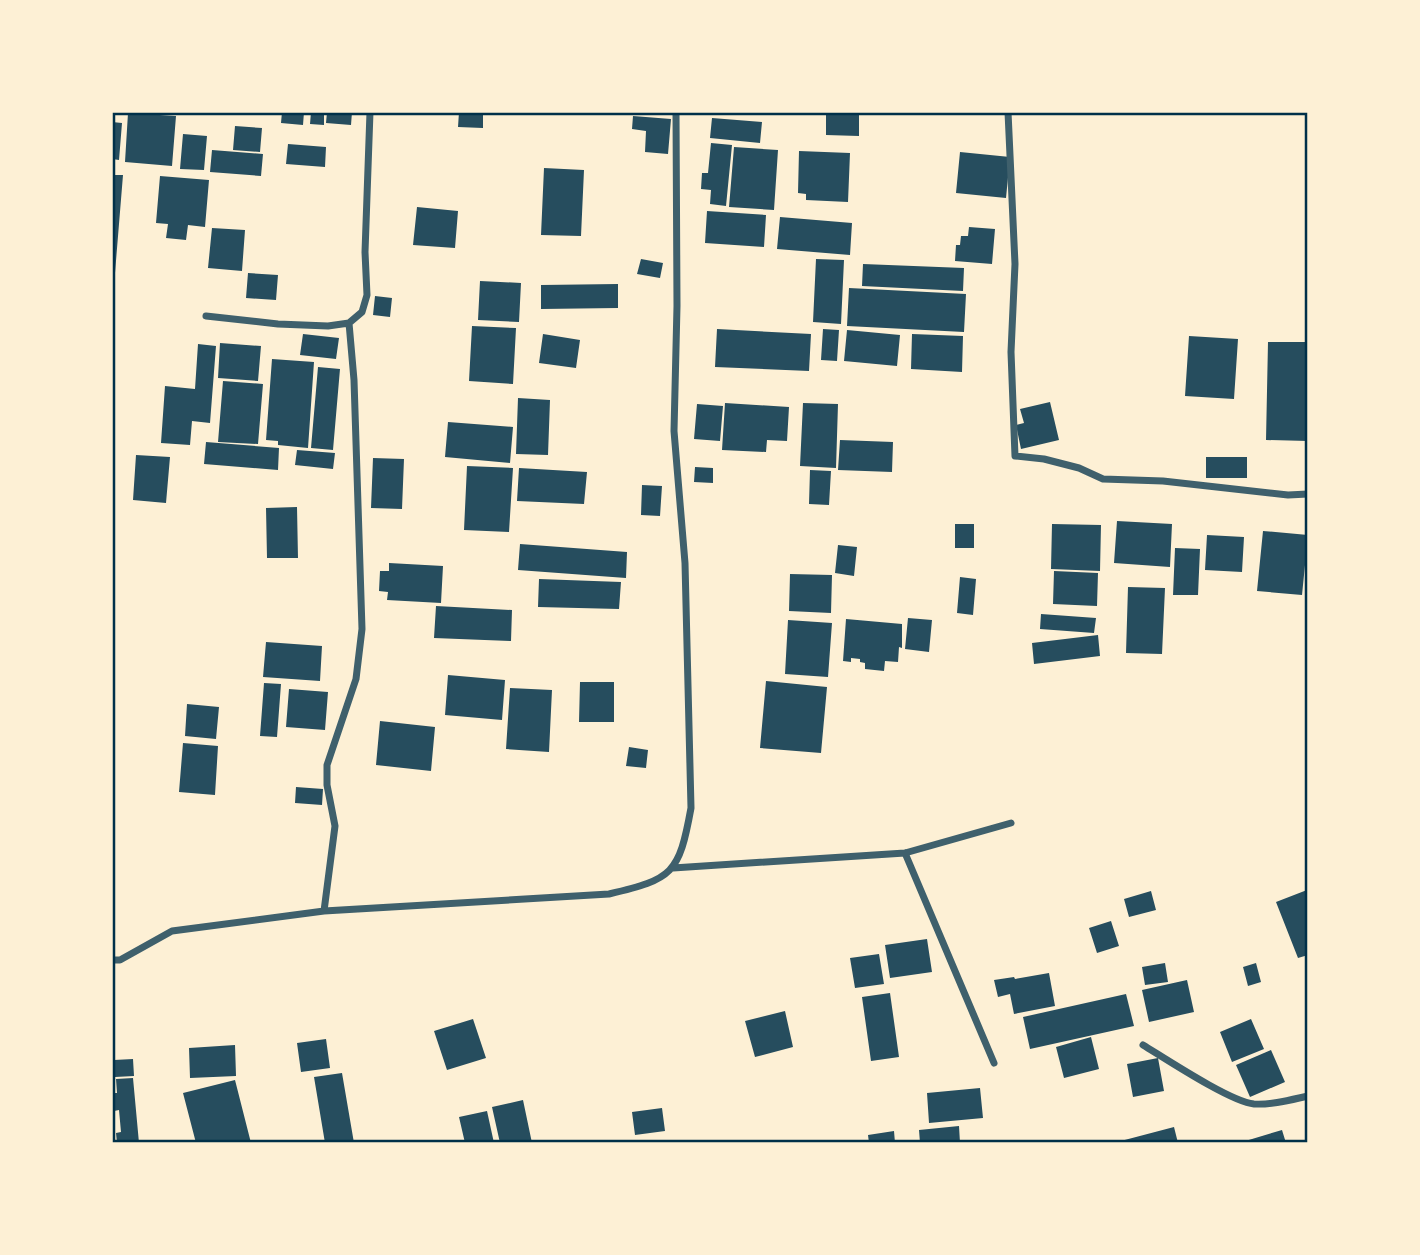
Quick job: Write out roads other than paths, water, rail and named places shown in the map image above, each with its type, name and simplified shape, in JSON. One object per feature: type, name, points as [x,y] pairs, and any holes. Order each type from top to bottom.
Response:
[{"type":"street","points":[[206,316],[328,326],[349,323],[362,312],[367,295],[365,252],[370,112]]},
{"type":"street","points":[[112,960],[120,960],[172,931],[324,911],[608,894],[649,885],[673,868],[684,848],[691,808],[685,563],[674,431],[677,306],[676,112]]},
{"type":"street","points":[[1008,112],[1015,264],[1011,352],[1015,456],[1079,468],[1103,479],[1163,481],[1288,495],[1308,494]]},
{"type":"street","points":[[324,911],[335,826],[327,785],[327,765],[356,678],[362,629],[354,380],[349,323]]},
{"type":"street","points":[[673,868],[905,853],[1011,822]]},
{"type":"street","points":[[905,853],[994,1063]]},
{"type":"street","points":[[1143,1045],[1233,1097],[1251,1104],[1270,1104],[1308,1097]]}]
